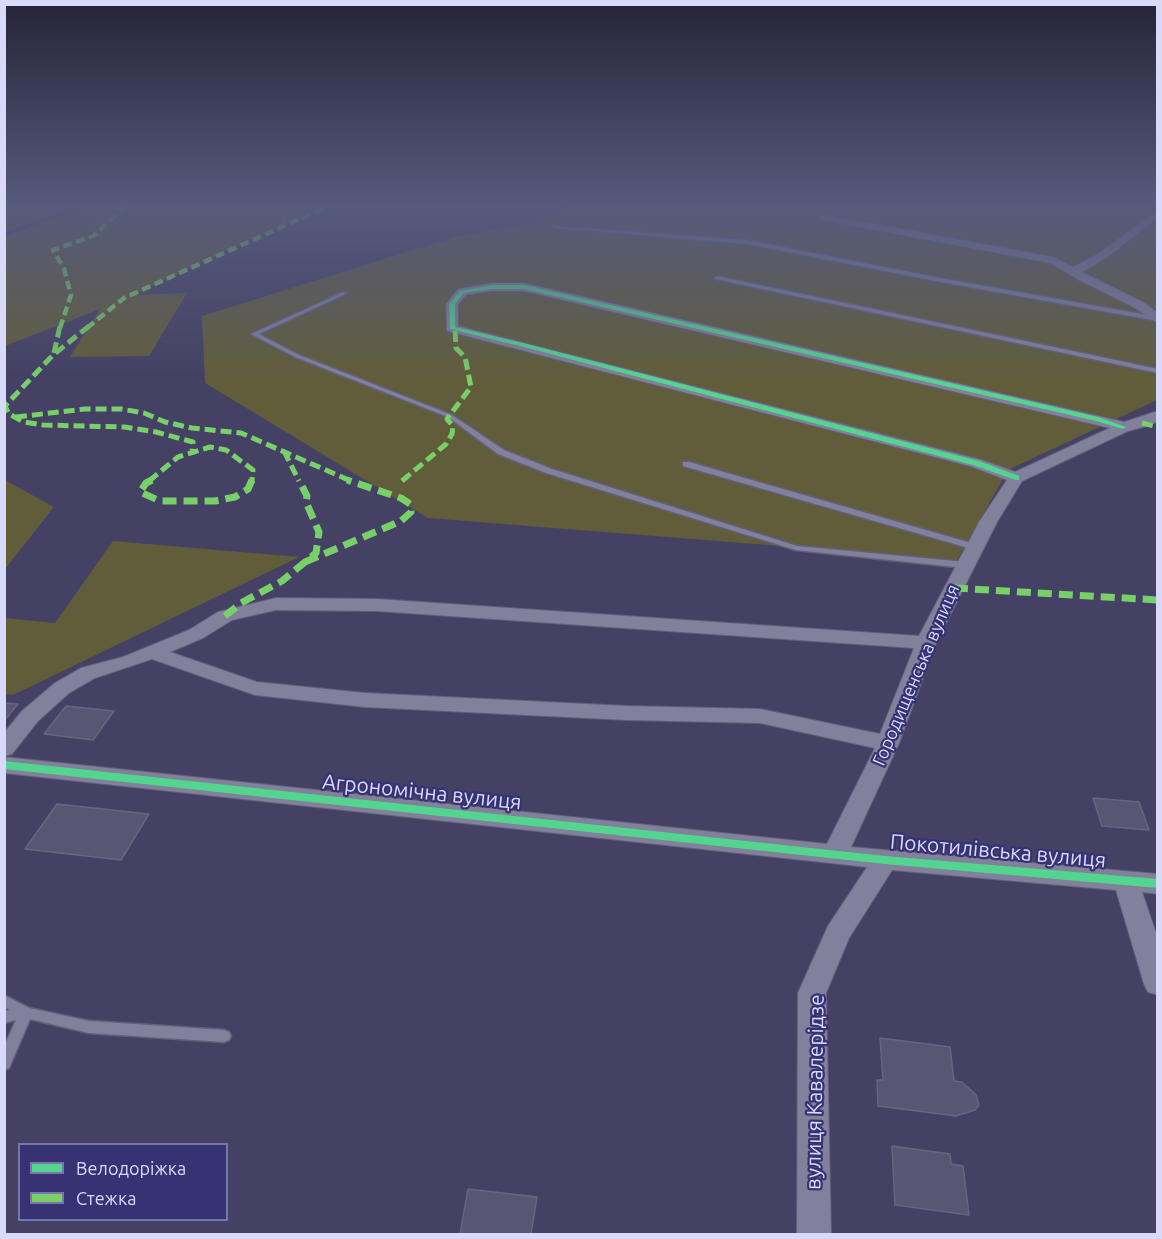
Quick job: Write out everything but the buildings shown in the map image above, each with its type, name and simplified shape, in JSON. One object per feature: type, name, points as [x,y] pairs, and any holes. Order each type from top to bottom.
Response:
[{"type":"street","points":[[1060,265],[1139,306],[1158,319]]},
{"type":"street","points":[[1070,271],[1088,265]]},
{"type":"street","points":[[1122,427],[1055,409],[524,287],[491,287],[462,292],[452,304],[452,328],[976,463],[1016,478],[1122,427],[1142,423],[1158,415]]},
{"type":"street","name":"Городищенська вулиця","points":[[835,854],[888,744],[926,643],[975,547],[1016,478]]},
{"type":"street","points":[[4,748],[30,716],[62,688],[88,673],[196,634],[225,616],[276,604],[377,605],[926,643]]},
{"type":"street","points":[[150,652],[255,688],[366,700],[616,712],[760,716],[888,744]]},
{"type":"street","name":"Агрономічна вулиця","points":[[4,765],[835,854]]},
{"type":"street","name":"Покотилівська вулиця","points":[[835,854],[1158,884]]},
{"type":"street","name":"вулиця Кавалерідзе","points":[[814,1234],[812,993],[837,934],[885,860]]},
{"type":"street","points":[[1126,881],[1158,984]]},
{"type":"lane","points":[[864,265],[1097,310],[1158,319]]},
{"type":"lane","points":[[717,278],[1158,371]]},
{"type":"lane","points":[[345,293],[254,334],[297,356],[450,416],[501,452],[549,471],[796,548],[966,565]]},
{"type":"lane","points":[[686,464],[975,547]]},
{"type":"lane","points":[[4,1000],[26,1013],[89,1027],[224,1036]]},
{"type":"lane","points":[[4,1017],[26,1013]]},
{"type":"lane","points":[[4,1064],[26,1013]]},
{"type":"shaded area","points":[[5,265],[197,265],[133,295],[187,293],[149,356],[70,357],[100,309],[5,346]]},
{"type":"shaded area","points":[[366,265],[1157,265],[1157,400],[1008,470],[957,560],[428,518],[205,383],[202,316]]},
{"type":"shaded area","points":[[5,480],[54,507],[5,569]]},
{"type":"shaded area","points":[[113,541],[299,557],[13,695],[5,694],[5,618],[55,623]]},
{"type":"marked path","points":[[54,353],[62,317],[71,295],[62,265]]},
{"type":"marked path","points":[[192,451],[193,442],[156,432],[124,427],[43,425],[24,422],[9,414],[5,406],[53,355],[124,298],[200,265]]},
{"type":"marked path","points":[[402,481],[446,444],[452,434],[453,426],[447,419],[471,387],[465,357],[456,348],[455,328]]},
{"type":"marked path","points":[[16,417],[85,409],[121,409],[144,413],[165,422],[192,428],[241,433],[342,478],[401,498],[410,504],[411,512],[401,521],[305,562]]},
{"type":"marked path","points":[[1142,423],[1158,427]]},
{"type":"marked path","points":[[210,447],[226,450],[253,470],[253,478],[248,489],[235,497],[215,501],[160,501],[140,492],[146,483],[158,476],[178,457],[210,447]]},
{"type":"marked path","points":[[225,616],[241,603],[282,581],[316,553],[319,532],[306,502],[307,496],[284,451]]},
{"type":"marked path","points":[[954,588],[1158,600]]},
{"type":"cycle path","points":[[1016,478],[976,463],[452,328],[452,304],[462,292],[491,287],[524,287],[1098,419],[1123,427]]},
{"type":"cycle path","points":[[4,765],[885,860],[1158,884]]}]
